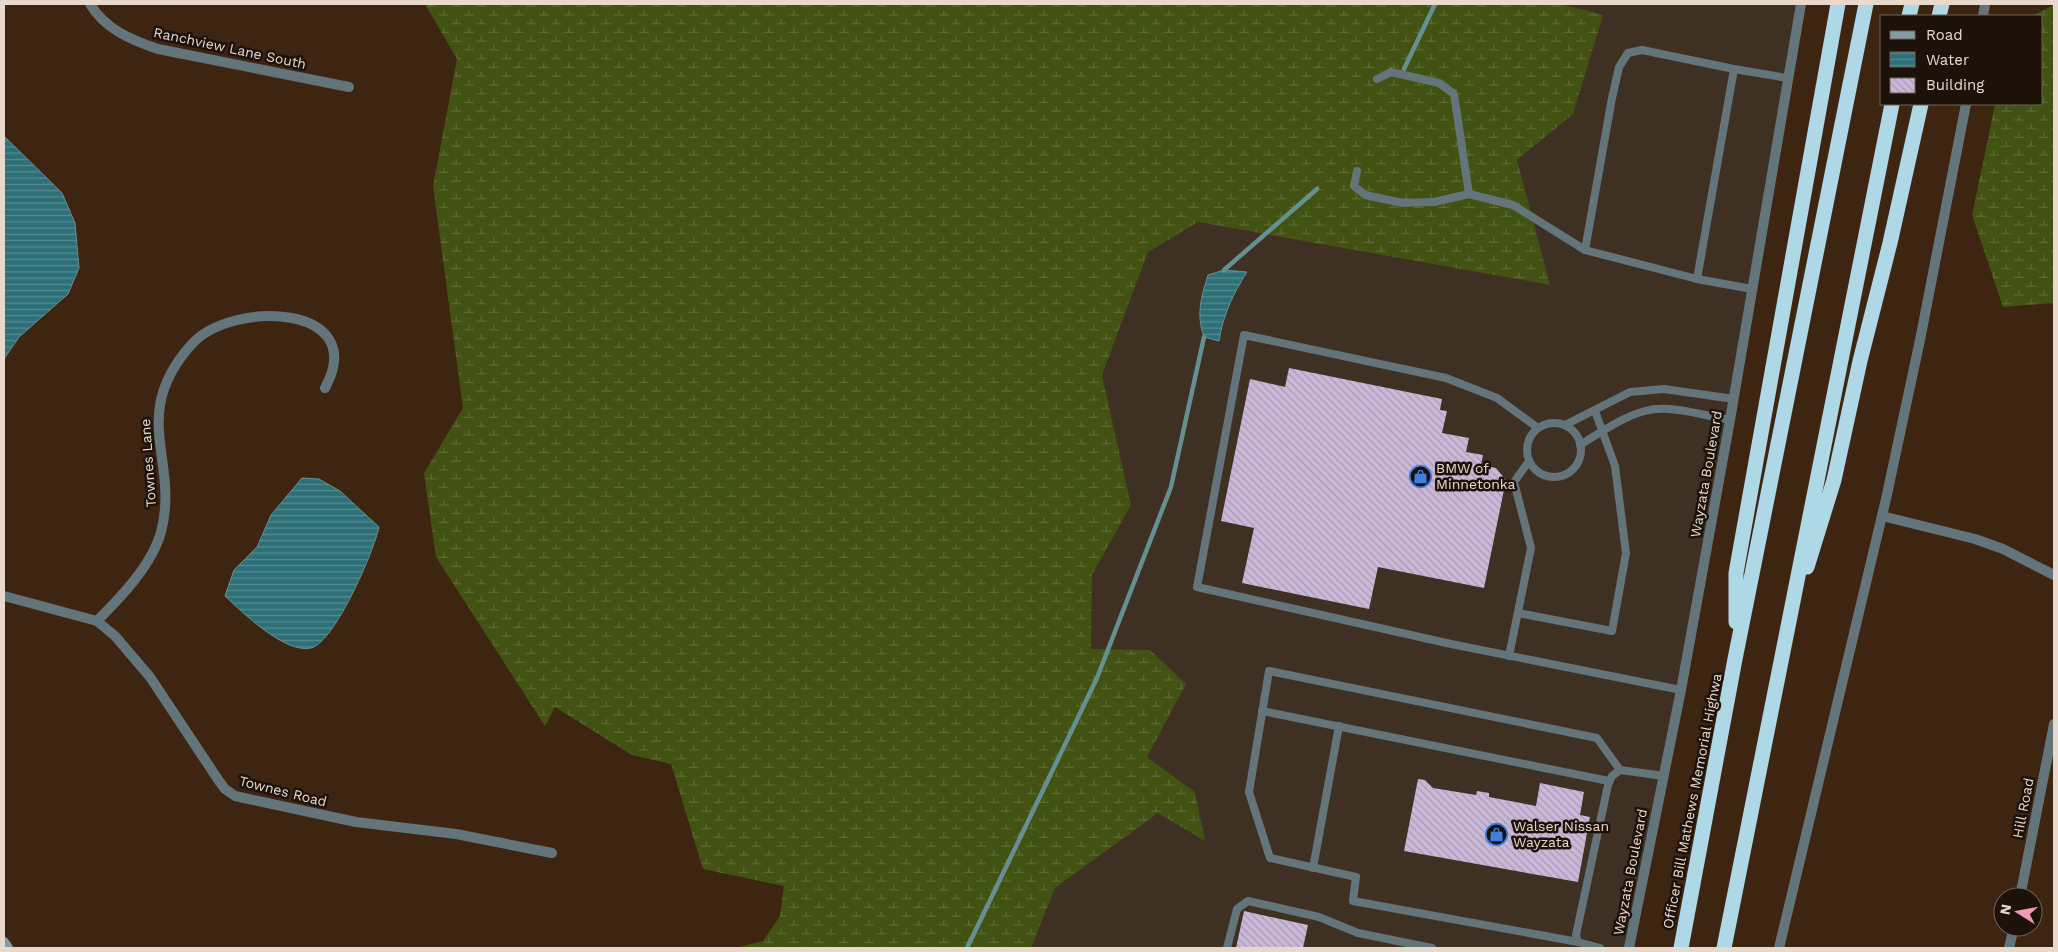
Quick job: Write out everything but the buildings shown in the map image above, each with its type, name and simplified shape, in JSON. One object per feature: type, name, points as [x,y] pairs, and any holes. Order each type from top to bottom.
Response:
[{"type":"highway","points":[[1735,659],[1736,573],[1838,4]]},
{"type":"highway","points":[[1735,659],[1866,4]]},
{"type":"highway","points":[[1724,948],[1892,105]]},
{"type":"highway","points":[[1784,642],[1834,480],[1921,105]]},
{"type":"highway","name":"Officer Bill Mathews Memorial Highwa","points":[[1681,948],[1735,659]]},
{"type":"main road","points":[[4,942],[8,948]]},
{"type":"street","name":"Ranchview Lane South","points":[[90,4],[113,29],[134,41],[158,49],[349,87]]},
{"type":"street","name":"Wayzata Boulevard","points":[[1629,948],[1681,690],[1734,399],[1801,4]]},
{"type":"street","points":[[1779,948],[1882,516],[1920,340],[1966,105]]},
{"type":"street","name":"Townes Lane","points":[[97,621],[121,597],[137,577],[160,534],[165,510],[165,484],[158,440],[158,413],[164,387],[175,364],[192,343],[213,329],[238,318],[264,315],[290,317],[315,324],[326,335],[332,348],[334,362],[331,376],[324,388]]},
{"type":"street","points":[[1882,516],[1975,539],[2003,549],[2054,576]]},
{"type":"street","name":"Townes Road","points":[[4,596],[97,621],[134,655],[219,781],[235,796],[356,822],[456,834],[552,853]]},
{"type":"street","name":"Hill Road","points":[[2022,887],[2054,724]]},
{"type":"lane","points":[[1585,250],[1612,98],[1619,67],[1628,53],[1642,50],[1787,78]]},
{"type":"lane","points":[[1697,279],[1734,69]]},
{"type":"lane","points":[[1378,79],[1391,72],[1439,83],[1454,94],[1469,194]]},
{"type":"lane","points":[[1357,171],[1354,186],[1365,196],[1403,203],[1434,202],[1469,194],[1513,205],[1585,250],[1697,279],[1752,289]]},
{"type":"lane","points":[[1538,428],[1496,398],[1446,378],[1244,336],[1197,587],[1509,656],[1681,690]]},
{"type":"lane","points":[[1565,425],[1630,392],[1664,389],[1734,399]]},
{"type":"lane","points":[[1580,446],[1601,432],[1646,411],[1671,410],[1730,420]]},
{"type":"lane","points":[[1518,613],[1612,631],[1626,553],[1615,466],[1601,432],[1595,411]]},
{"type":"lane","points":[[1556,423],[1565,425],[1572,430],[1580,446],[1578,462],[1565,474],[1557,477],[1540,474],[1529,461],[1528,442],[1538,428],[1556,423]]},
{"type":"lane","points":[[1509,656],[1531,548],[1514,482],[1529,461]]},
{"type":"lane","points":[[1600,948],[1578,942],[1353,901],[1356,878],[1270,858],[1249,792],[1269,671],[1597,738],[1620,770]]},
{"type":"lane","points":[[1262,711],[1609,781]]},
{"type":"lane","points":[[1313,868],[1339,726]]},
{"type":"lane","points":[[1578,942],[1576,935],[1609,781],[1620,770],[1664,776]]},
{"type":"lane","points":[[1227,948],[1237,909],[1248,901],[1319,917],[1358,933],[1399,945],[1432,948]]},
{"type":"shaded area","points":[[1562,4],[1801,4],[1629,948],[1031,948],[1055,888],[1158,812],[1204,840],[1195,792],[1147,758],[1150,650],[1091,650],[1092,575],[1131,505],[1102,375],[1148,251],[1198,222],[1549,285],[1517,160],[1573,114],[1602,15]]},
{"type":"green space","points":[[425,4],[1562,4],[1603,15],[1573,114],[1517,160],[1550,285],[1198,222],[1148,252],[1102,375],[1131,505],[1092,575],[1091,649],[1150,650],[1186,684],[1147,757],[1195,792],[1205,841],[1158,813],[1055,888],[1031,948],[740,948],[763,941],[780,916],[784,886],[703,869],[671,764],[632,755],[555,707],[545,726],[436,557],[424,473],[463,408],[433,186],[457,59]]},
{"type":"green space","points":[[2054,5],[2054,303],[2003,307],[1972,215],[1995,105],[2043,105],[2043,15],[2034,15]]},
{"type":"water","points":[[4,136],[62,193],[75,223],[79,268],[68,294],[19,337],[4,359]]},
{"type":"water","points":[[1224,270],[1247,272],[1229,305],[1219,341],[1204,337],[1200,321],[1200,306],[1208,275]]},
{"type":"water","points":[[302,478],[319,479],[340,491],[379,527],[362,574],[342,613],[321,642],[311,648],[289,645],[277,638],[253,621],[225,596],[234,570],[257,547],[271,515]]},
{"type":"waterway","points":[[1404,69],[1435,4]]},
{"type":"waterway","points":[[1224,270],[1317,189]]},
{"type":"waterway","points":[[967,948],[1097,678],[1171,487],[1204,337]]},
{"type":"place","name":"BMW of Minnetonka","points":[[1420,476]]},
{"type":"place","name":"Walser Nissan Wayzata","points":[[1497,834]]}]
